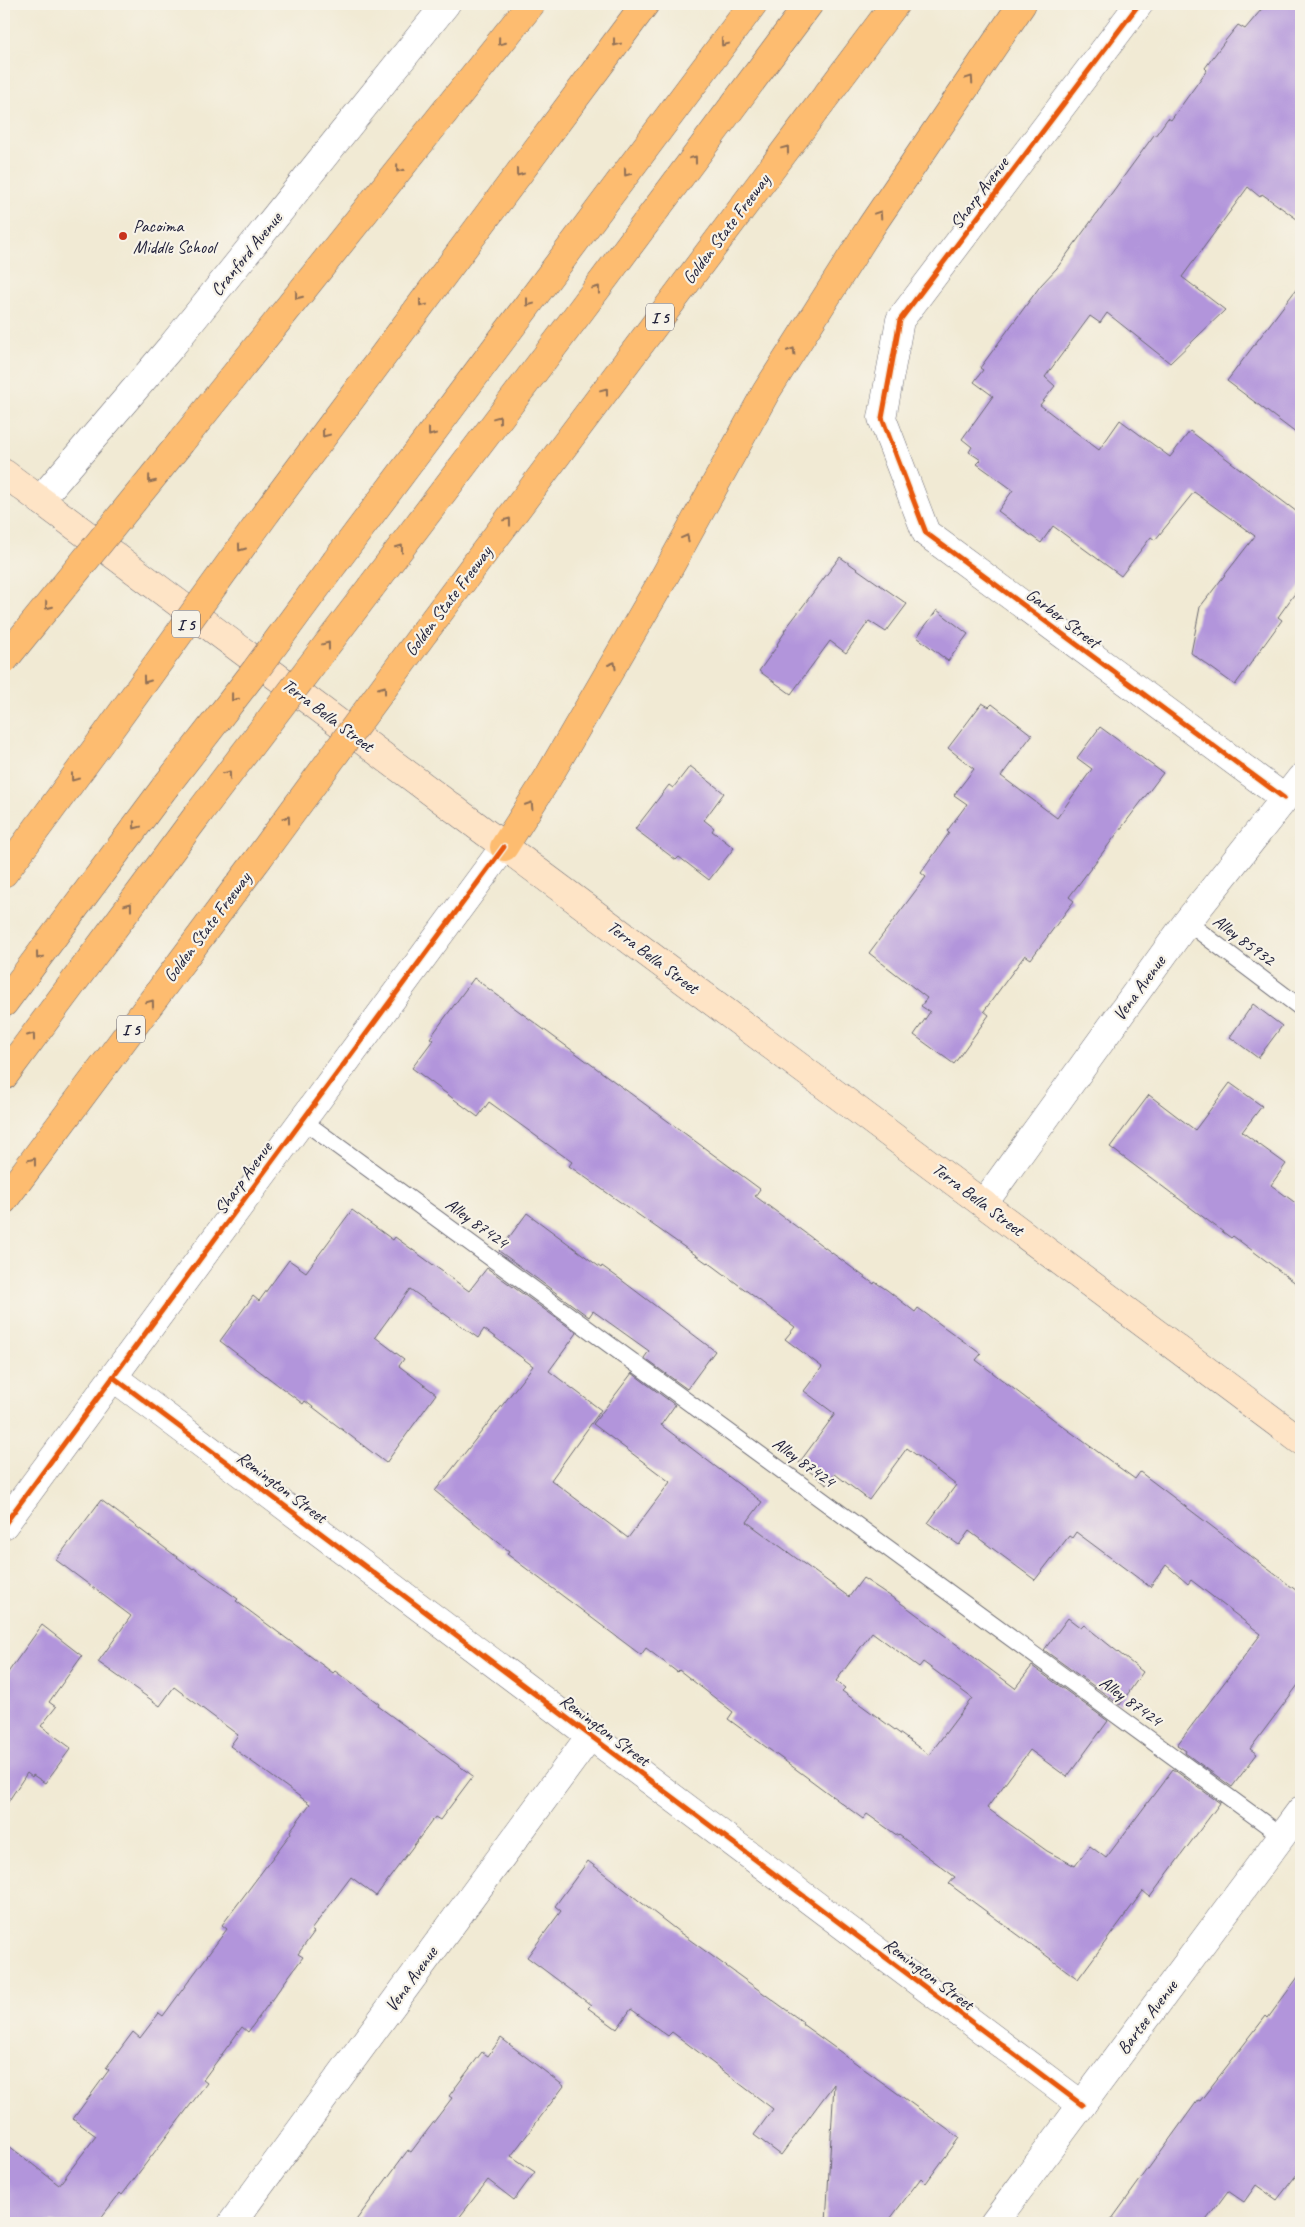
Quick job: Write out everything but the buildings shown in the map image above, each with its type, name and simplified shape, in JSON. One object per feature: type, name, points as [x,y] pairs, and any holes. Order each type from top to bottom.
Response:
[{"type":"highway","points":[[4,660],[531,4]]},
{"type":"highway","name":"I 5","points":[[4,873],[269,509],[645,4]]},
{"type":"highway","points":[[4,1003],[165,787],[255,671],[336,560],[753,4]]},
{"type":"highway","points":[[4,1076],[199,813],[581,310],[809,4]]},
{"type":"highway","name":"Golden State Freeway","points":[[4,1200],[426,630],[894,4]]},
{"type":"highway","points":[[504,847],[662,581],[766,392],[870,228],[1022,4]]},
{"type":"main road","name":"Terra Bella Street","points":[[4,473],[1301,1441]]},
{"type":"street","name":"Cranford Avenue","points":[[40,500],[170,348],[446,4]]},
{"type":"street","name":"Sharp Avenue","points":[[882,418],[900,320],[1139,4]]},
{"type":"street","name":"Garber Street","points":[[882,418],[926,533],[1293,788]]},
{"type":"street","name":"Vena Avenue","points":[[984,1203],[1187,922],[1293,788]]},
{"type":"street","name":"Sharp Avenue","points":[[4,1525],[504,847]]},
{"type":"street","name":"Remington Street","points":[[113,1377],[1082,2105]]},
{"type":"street","name":"Vena Avenue","points":[[232,2223],[590,1736]]},
{"type":"street","name":"Bartee Avenue","points":[[994,2223],[1301,1810]]},
{"type":"lane","name":"Alley 85932","points":[[1187,922],[1301,1008]]},
{"type":"lane","name":"Alley 87424","points":[[302,1120],[1282,1836]]},
{"type":"cycle path","points":[[1139,4],[900,320],[882,418],[926,533],[1284,798]]},
{"type":"cycle path","points":[[4,1525],[504,847]]},
{"type":"cycle path","points":[[113,1377],[1082,2105]]},
{"type":"place","name":"Pacoima Middle School","points":[[123,236]]}]
